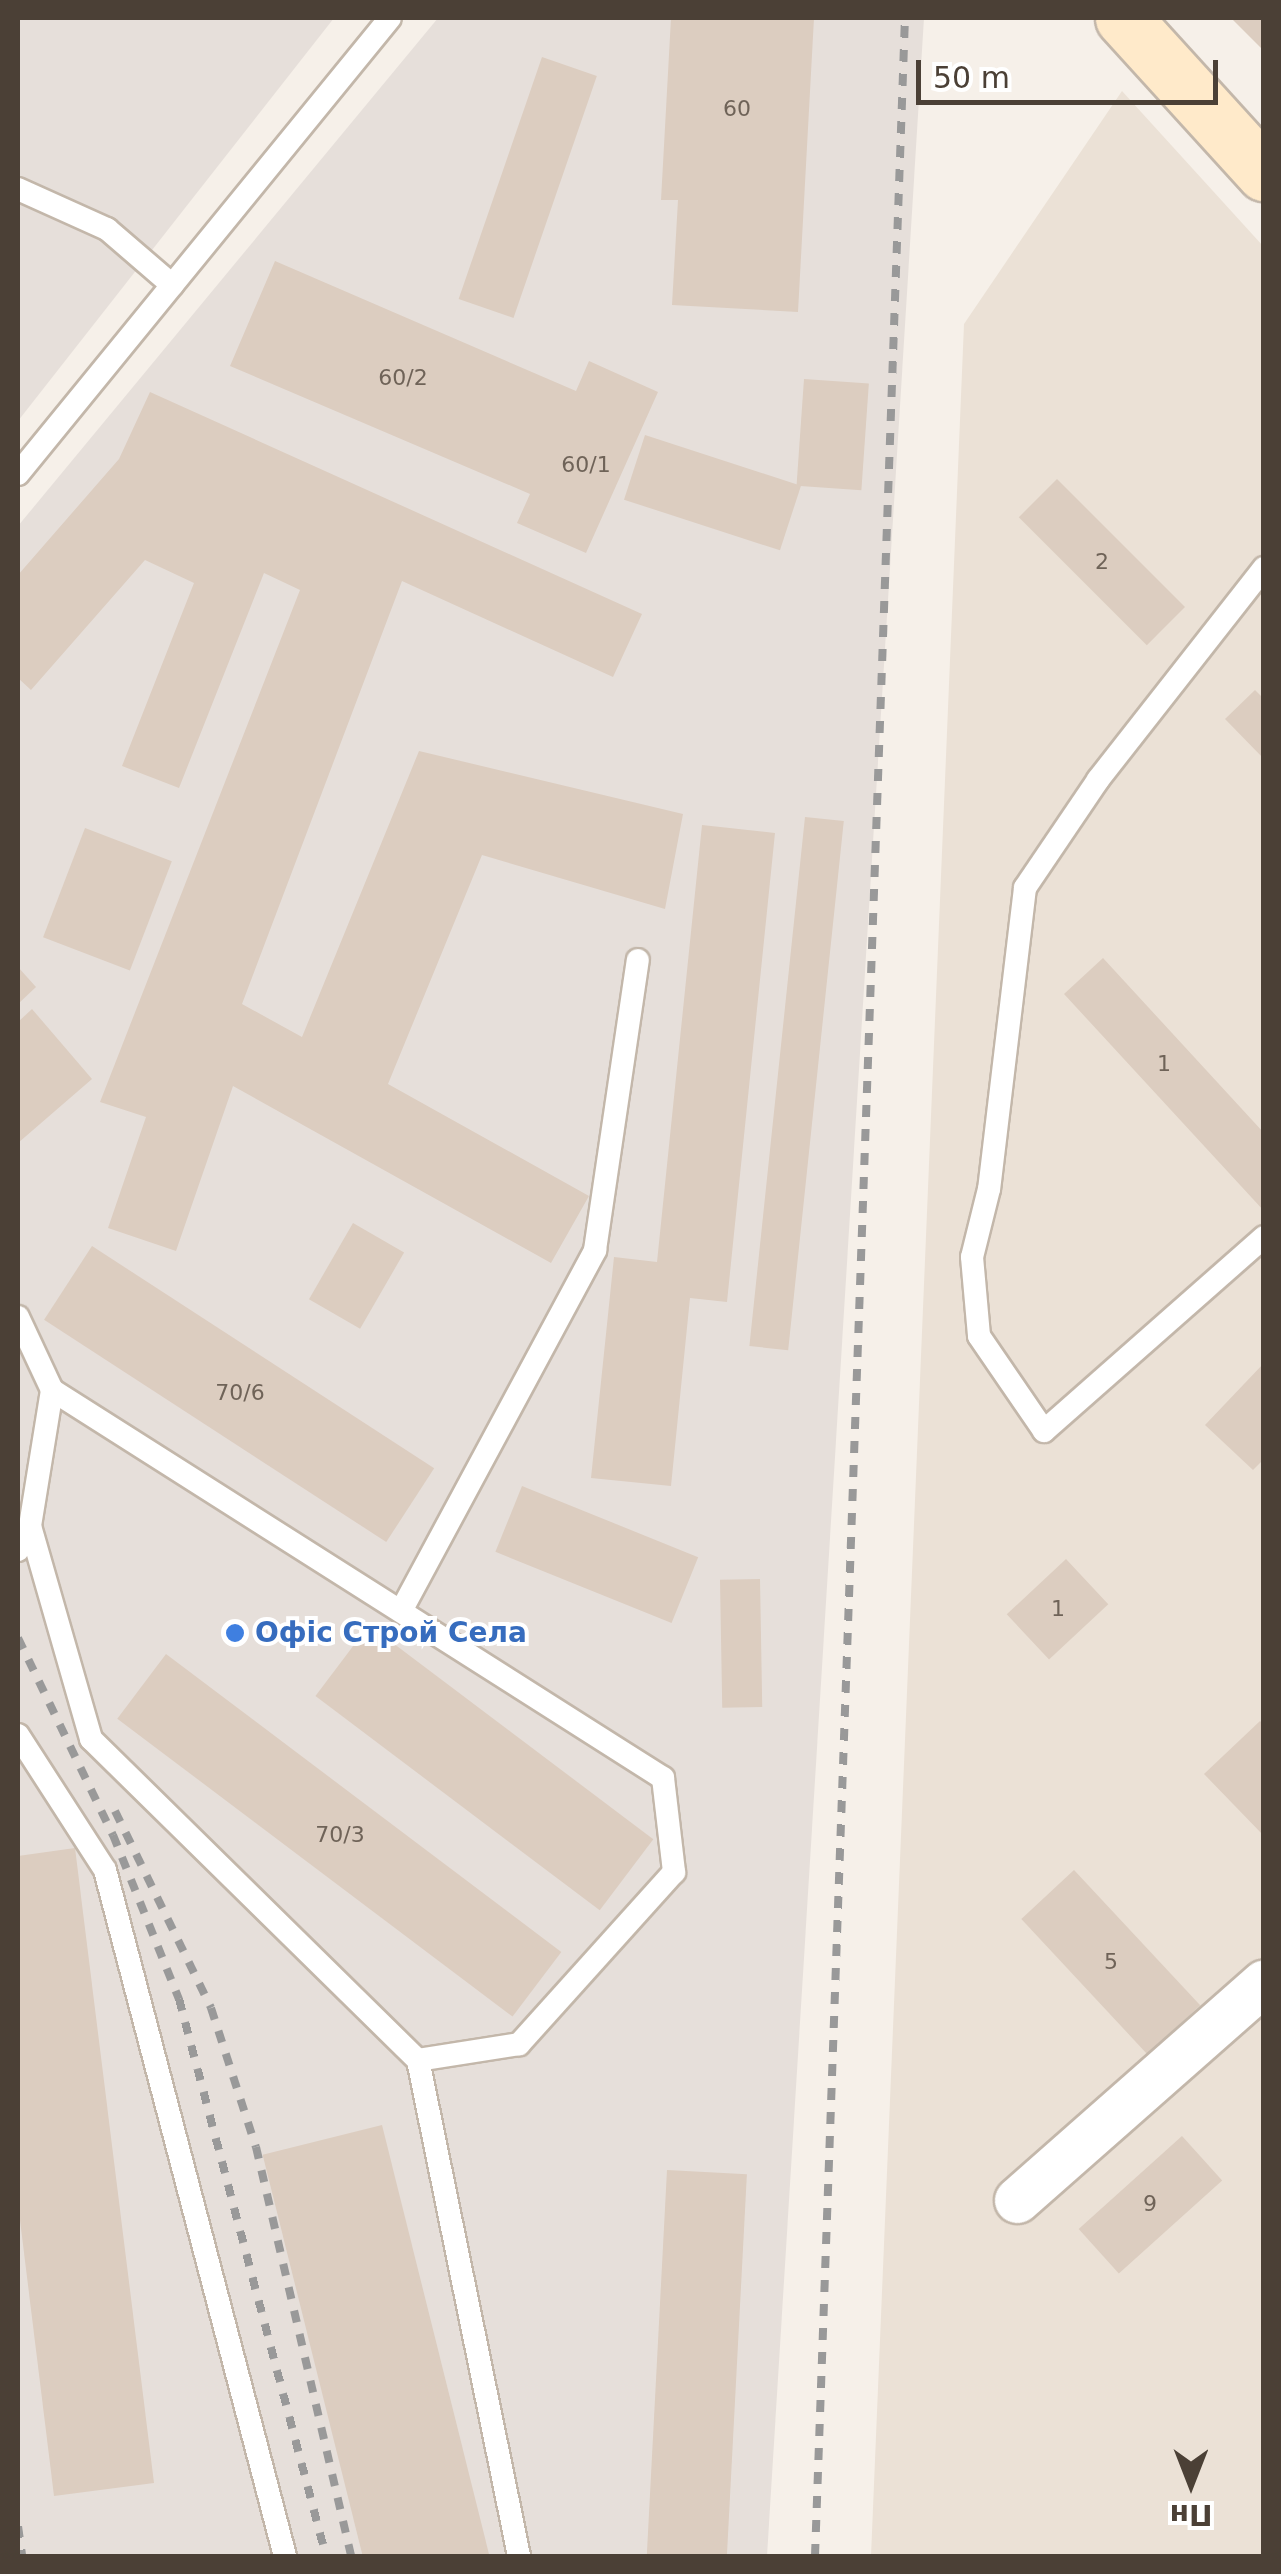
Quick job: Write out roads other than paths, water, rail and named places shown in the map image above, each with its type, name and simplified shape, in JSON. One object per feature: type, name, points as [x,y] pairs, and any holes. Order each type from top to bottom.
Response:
[{"type":"main road","points":[[1123,18],[1264,173]]},
{"type":"street","points":[[1018,2200],[1264,1982]]},
{"type":"lane","points":[[18,474],[390,18]]},
{"type":"lane","points":[[18,190],[107,229],[172,285]]},
{"type":"lane","points":[[1264,568],[1098,780],[1025,888],[989,1189],[972,1257],[979,1336],[1044,1431],[1264,1237]]},
{"type":"lane","points":[[400,1611],[595,1250],[638,960]]},
{"type":"lane","points":[[18,1317],[52,1390],[663,1778],[674,1872],[519,2044],[418,2060]]},
{"type":"lane","points":[[18,1550],[30,1526],[52,1390]]},
{"type":"lane","points":[[30,1526],[91,1740],[418,2060],[519,2556]]},
{"type":"lane","points":[[18,1735],[105,1870],[285,2556]]},
{"type":"railway","points":[[815,2556],[905,18]]},
{"type":"railway","points":[[18,1638],[113,1835],[179,1999],[326,2556]]},
{"type":"railway","points":[[115,1811],[211,2008],[256,2147],[351,2556]]},
{"type":"railway","points":[[18,2526],[22,2556]]},
{"type":"place","name":"Офіс Строй Села","points":[[235,1633]]}]
